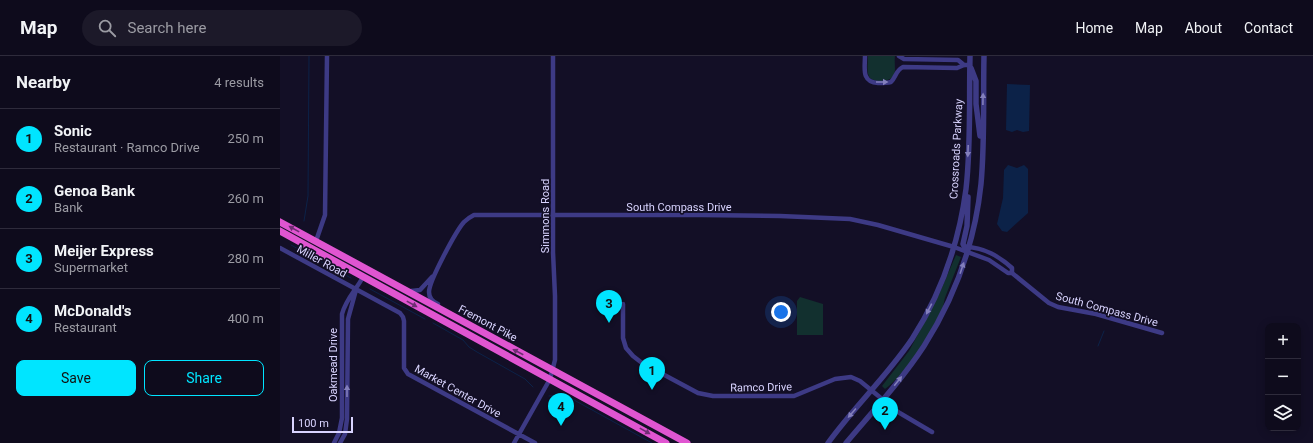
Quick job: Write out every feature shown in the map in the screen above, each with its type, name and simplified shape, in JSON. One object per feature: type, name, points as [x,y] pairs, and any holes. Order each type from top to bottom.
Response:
[{"type":"highway","name":"Fremont Pike","points":[[280,222],[452,316],[666,443]]},
{"type":"highway","name":"Fremont Pike","points":[[280,231],[363,277],[551,375],[651,424],[686,443]]},
{"type":"highway","points":[[318,252],[331,255],[357,268],[367,270]]},
{"type":"highway","points":[[363,277],[370,276],[397,290],[407,292]]},
{"type":"street","points":[[316,241],[325,215],[327,56]]},
{"type":"street","name":"Simmons Road","points":[[514,443],[551,375],[555,360],[553,56]]},
{"type":"street","points":[[865,56],[865,75],[870,81],[874,82],[891,82],[895,78],[898,70],[903,67],[957,68],[967,65]]},
{"type":"street","points":[[899,56],[904,59],[958,60],[967,65],[976,81],[976,104],[979,135],[982,144]]},
{"type":"street","name":"Crossroads Parkway","points":[[828,443],[901,354],[922,323],[936,295],[954,247],[964,203],[968,169],[967,65],[970,56]]},
{"type":"street","points":[[978,56],[984,65]]},
{"type":"street","points":[[846,443],[914,361],[935,327],[952,294],[967,249],[978,202],[982,165],[984,56]]},
{"type":"street","points":[[942,60],[942,67]]},
{"type":"street","points":[[967,249],[963,244],[967,226],[968,169]]},
{"type":"street","name":"South Compass Drive","points":[[452,316],[447,309],[430,298],[430,286],[434,274],[460,226],[471,216],[554,215],[834,218],[871,224],[954,247],[967,249],[989,260],[1008,273],[1012,273],[1049,303],[1063,308],[1096,314],[1162,333]]},
{"type":"street","name":"Miller Road","points":[[280,248],[356,290]]},
{"type":"street","name":"South Compass Drive","points":[[407,292],[420,290],[434,274]]},
{"type":"street","name":"Oakmead Drive","points":[[334,443],[339,433],[342,418],[342,314],[346,302],[356,290],[363,277]]},
{"type":"street","name":"Oakmead Drive","points":[[340,443],[345,434],[347,419],[348,319],[356,290]]},
{"type":"street","name":"Market Center Drive","points":[[356,290],[395,310],[403,317],[404,368],[408,374],[535,443]]},
{"type":"street","name":"Ramco Drive","points":[[623,304],[624,338],[626,348],[642,363],[698,394],[713,396],[794,396],[819,384],[846,376],[856,378],[898,412],[932,432]]},
{"type":"green space","points":[[868,56],[895,56],[894,75],[890,79],[883,81],[872,80],[869,76],[868,70]]},
{"type":"green space","points":[[956,255],[961,257],[945,297],[943,307],[937,319],[909,364],[885,389],[882,386],[909,351],[937,299]]},
{"type":"green space","points":[[800,297],[823,304],[823,335],[797,335],[797,301]]},
{"type":"water","points":[[1007,84],[1030,85],[1029,131],[1023,132],[1017,130],[1012,132],[1006,130]]},
{"type":"water","points":[[1008,165],[1017,168],[1024,165],[1028,169],[1028,213],[1007,232],[1002,231],[997,224],[1003,198],[1004,170]]},
{"type":"waterway","points":[[304,221],[308,196],[309,56]]},
{"type":"waterway","points":[[291,245],[351,278]]},
{"type":"waterway","points":[[370,289],[425,319]]},
{"type":"waterway","points":[[433,323],[463,340],[469,347],[477,352],[525,379],[533,387]]},
{"type":"waterway","points":[[1098,346],[1104,331]]},
{"type":"waterway","points":[[549,396],[565,395],[652,443]]},
{"type":"place","name":"Meijer Express","points":[[609,323]]},
{"type":"place","name":"Sonic","points":[[652,390]]},
{"type":"place","name":"McDonald's","points":[[561,426]]},
{"type":"place","name":"Genoa Bank","points":[[885,430]]}]
